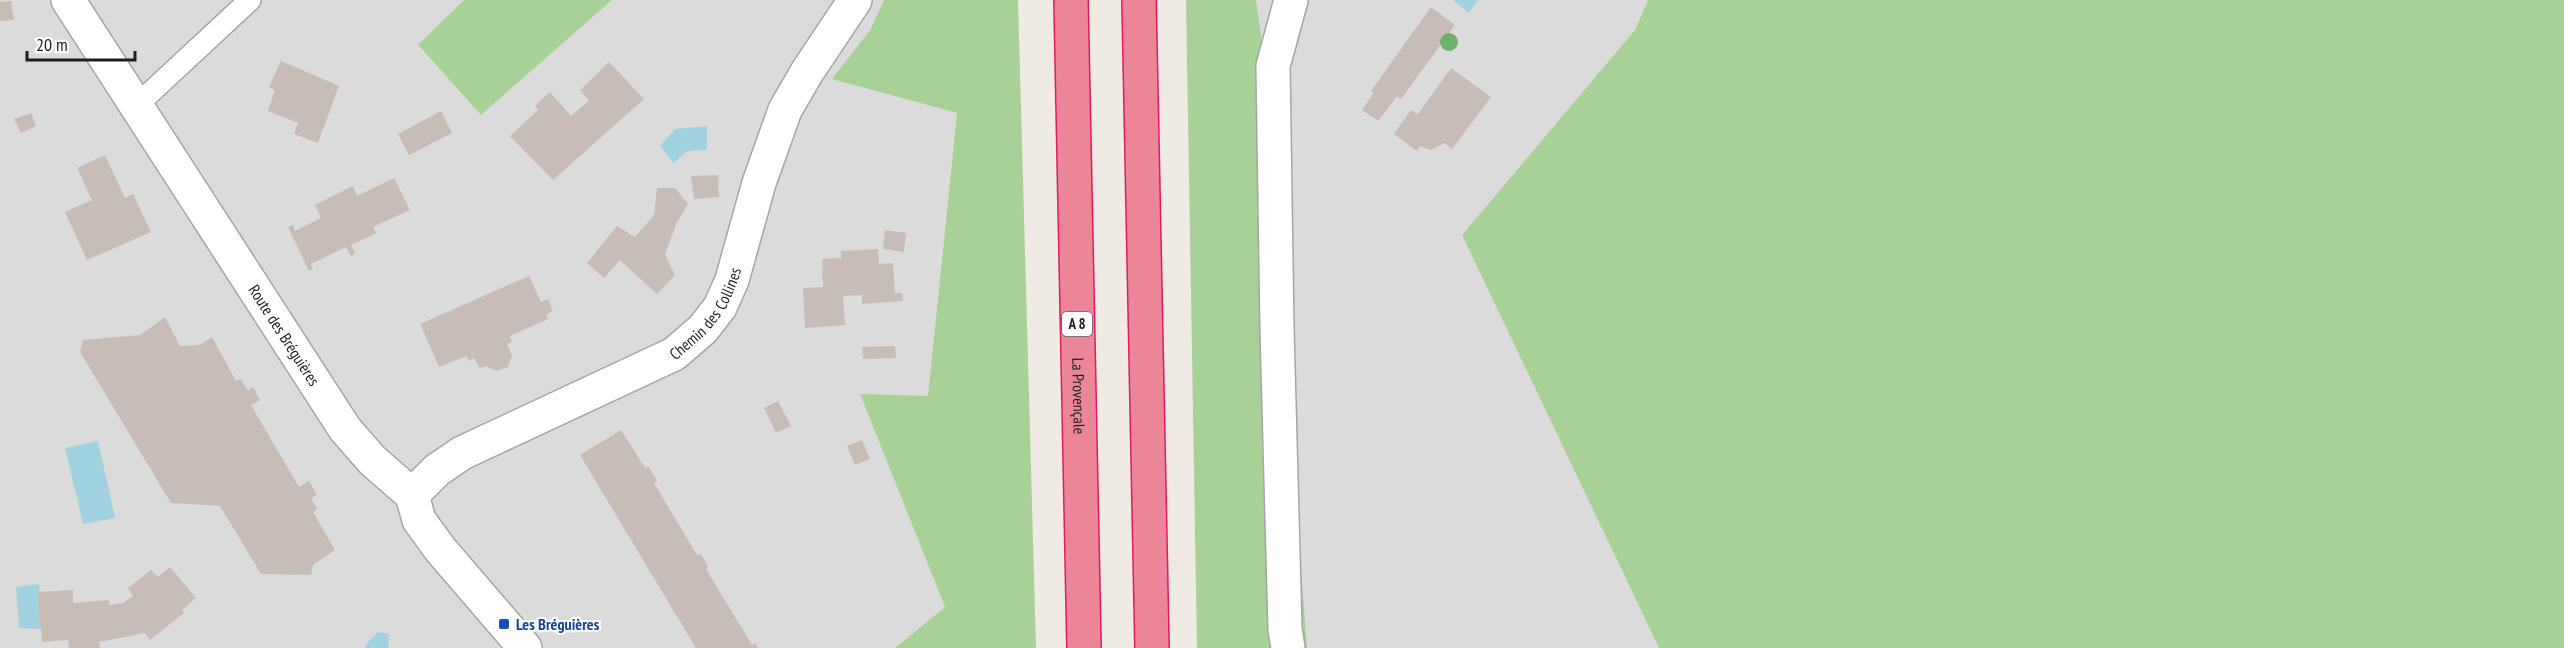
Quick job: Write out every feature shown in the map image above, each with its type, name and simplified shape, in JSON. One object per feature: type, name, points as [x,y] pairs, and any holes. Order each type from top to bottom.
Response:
[{"type":"highway","name":"La Provençale","points":[[1071,0],[1083,648]]},
{"type":"highway","points":[[1139,0],[1152,648]]},
{"type":"street","name":"Route des Bréguières","points":[[68,0],[345,429],[372,460],[412,495]]},
{"type":"street","name":"Chemin des Collines","points":[[412,495],[437,470],[462,453],[674,354],[703,329],[720,307],[732,280],[759,183],[785,110],[807,72],[855,0]]},
{"type":"street","points":[[1288,648],[1285,629],[1276,328],[1273,66],[1291,0]]},
{"type":"street","points":[[412,495],[419,520],[440,549],[525,648]]},
{"type":"lane","points":[[137,105],[250,0]]},
{"type":"shaded area","points":[[0,0],[464,0],[418,46],[481,115],[612,0],[884,0],[870,30],[833,79],[957,113],[928,397],[860,394],[945,607],[895,648],[0,648]]},
{"type":"shaded area","points":[[1256,0],[1648,0],[1635,30],[1462,235],[1659,648],[1307,648],[1263,49]]},
{"type":"green space","points":[[464,0],[612,0],[481,115],[418,45]]},
{"type":"green space","points":[[884,0],[1018,0],[1036,648],[895,648],[945,607],[860,394],[928,396],[957,113],[832,79],[870,30]]},
{"type":"green space","points":[[1186,0],[1256,0],[1263,49],[1307,648],[1197,648]]},
{"type":"green space","points":[[1648,0],[2564,0],[2564,648],[1659,648],[1462,235],[1635,30]]},
{"type":"water","points":[[1453,0],[1478,0],[1469,13]]},
{"type":"water","points":[[707,126],[707,150],[687,151],[674,163],[660,146],[675,129]]},
{"type":"water","points":[[98,441],[115,518],[83,524],[65,448]]},
{"type":"water","points":[[39,584],[44,629],[19,628],[16,587]]},
{"type":"water","points":[[378,632],[389,634],[388,648],[365,648],[368,642]]},
{"type":"building","points":[[11,1],[14,20],[0,21],[0,2]]},
{"type":"building","points":[[1431,7],[1455,25],[1401,99],[1397,96],[1378,121],[1362,110],[1374,93],[1371,91]]},
{"type":"building","points":[[281,61],[339,86],[318,143],[294,134],[298,123],[268,111],[275,90],[269,87]]},
{"type":"building","points":[[609,62],[644,99],[553,180],[510,136],[538,110],[535,106],[550,92],[571,116],[589,101],[580,90]]},
{"type":"building","points":[[1451,68],[1491,97],[1452,149],[1444,143],[1431,150],[1420,146],[1417,151],[1394,134],[1411,110],[1418,114]]},
{"type":"building","points":[[441,111],[452,133],[409,155],[398,134]]},
{"type":"building","points":[[31,113],[36,126],[21,133],[14,119]]},
{"type":"building","points":[[105,155],[125,198],[133,194],[151,232],[87,260],[65,212],[92,200],[77,168]]},
{"type":"building","points":[[718,175],[719,197],[694,199],[691,176]]},
{"type":"building","points":[[394,178],[410,210],[373,227],[376,233],[351,245],[355,254],[351,256],[346,247],[311,264],[313,269],[309,271],[288,227],[293,225],[295,231],[321,218],[315,205],[353,186],[357,196]]},
{"type":"building","points":[[657,188],[675,188],[688,204],[676,224],[665,255],[675,275],[657,294],[620,260],[604,278],[587,263],[617,226],[635,237],[654,215]]},
{"type":"building","points":[[885,230],[906,233],[904,252],[883,249]]},
{"type":"building","points":[[878,249],[879,264],[893,263],[895,293],[902,293],[903,301],[862,304],[862,295],[843,296],[845,325],[805,328],[803,288],[823,287],[822,259],[841,258],[841,251]]},
{"type":"building","points":[[529,276],[541,302],[548,299],[553,311],[546,315],[548,319],[510,336],[512,342],[507,344],[512,355],[508,367],[496,371],[486,366],[480,368],[474,358],[469,361],[466,356],[439,367],[420,324]]},
{"type":"building","points":[[165,317],[180,346],[199,345],[212,337],[236,381],[241,379],[248,391],[253,387],[260,400],[251,405],[299,487],[309,481],[317,495],[311,498],[317,509],[313,512],[335,550],[313,565],[311,575],[261,574],[220,506],[171,503],[80,352],[83,340],[140,335]]},
{"type":"building","points":[[895,346],[896,358],[863,359],[862,347]]},
{"type":"building","points":[[778,401],[791,426],[776,433],[764,408]]},
{"type":"building","points":[[621,430],[645,468],[649,467],[657,481],[654,483],[697,555],[701,554],[708,567],[706,569],[752,645],[755,643],[758,648],[696,648],[580,455]]},
{"type":"building","points":[[862,440],[870,459],[855,465],[847,446]]},
{"type":"building","points":[[170,567],[196,598],[182,610],[184,613],[150,640],[145,633],[99,642],[100,648],[69,648],[68,640],[42,642],[37,592],[73,590],[73,603],[109,600],[109,605],[123,603],[133,596],[128,588],[151,570],[158,577]]},
{"type":"place","name":"Les Bréguières","points":[[504,624]]}]
